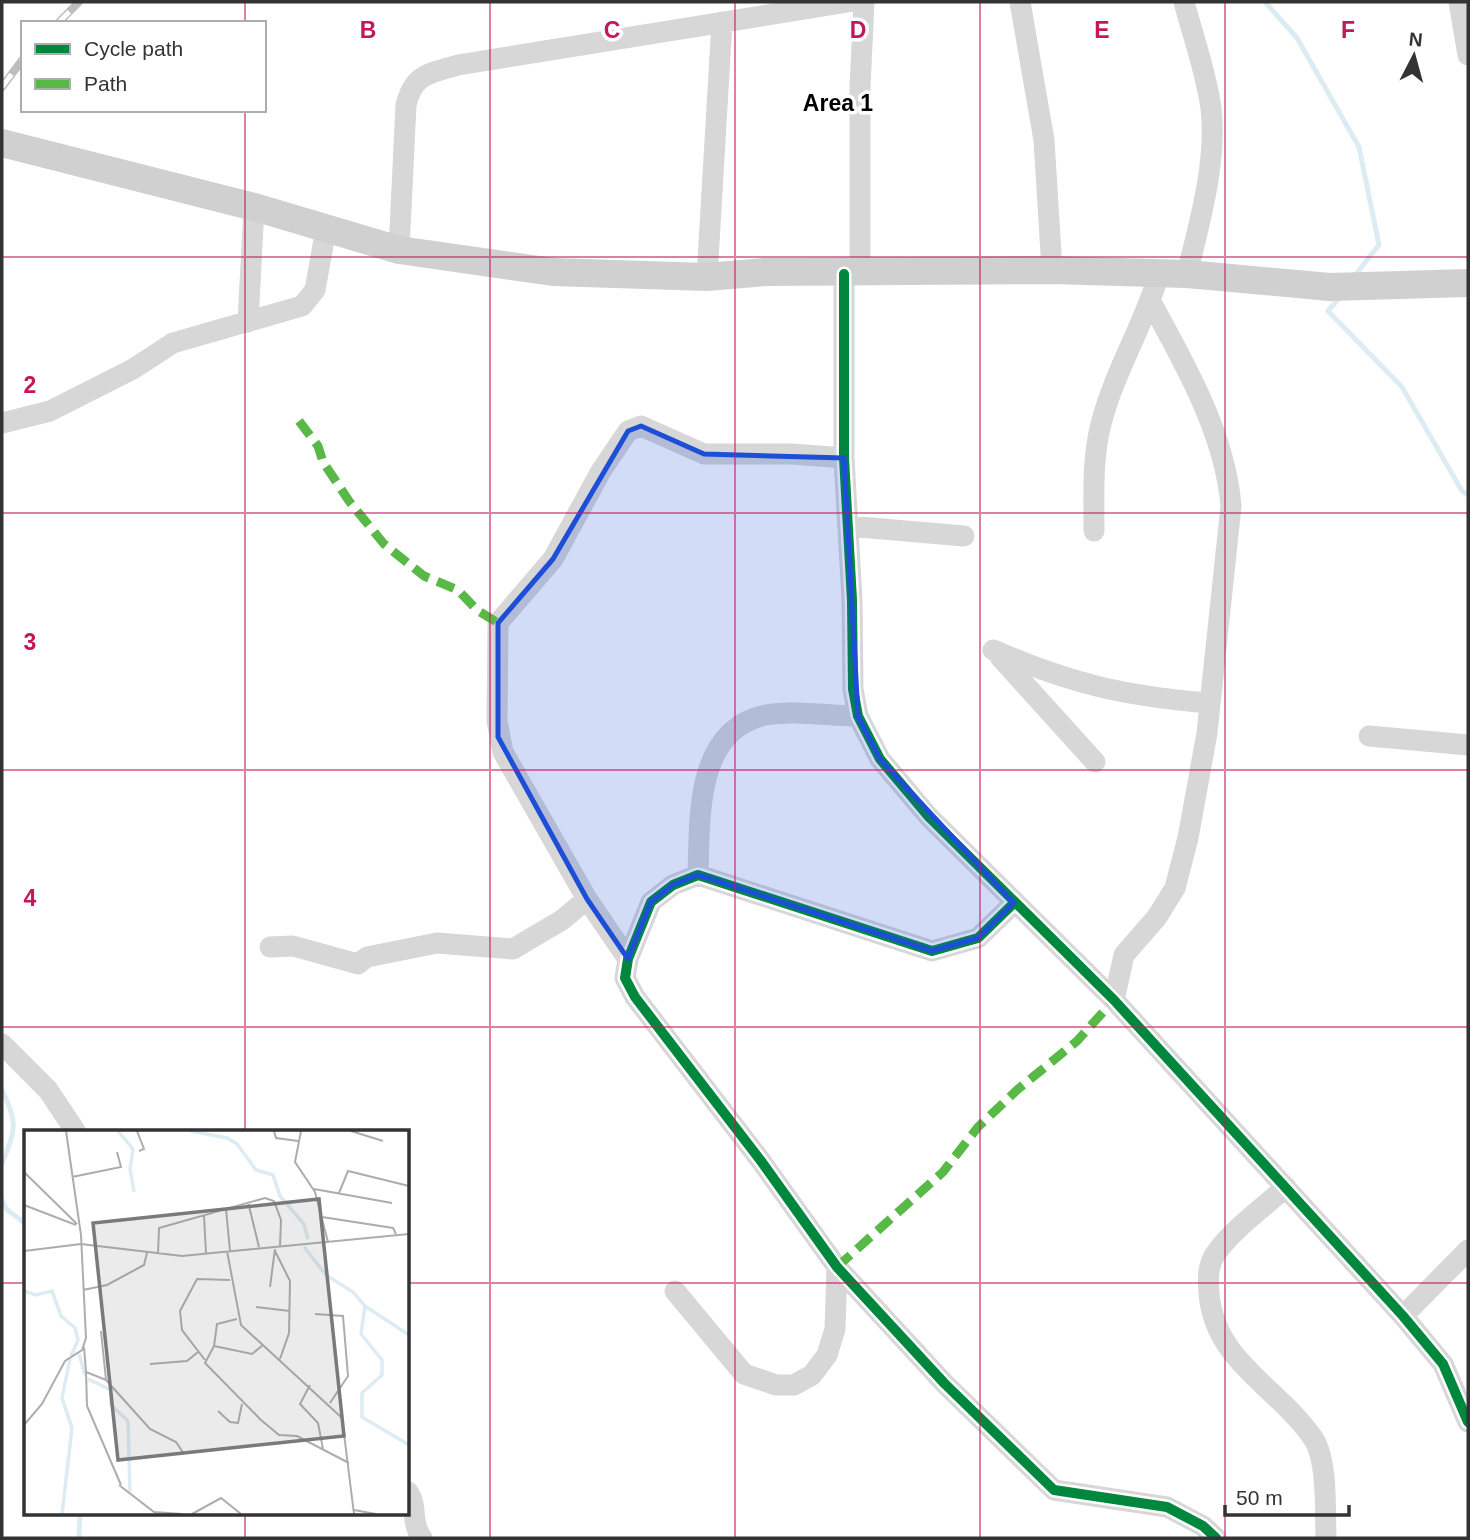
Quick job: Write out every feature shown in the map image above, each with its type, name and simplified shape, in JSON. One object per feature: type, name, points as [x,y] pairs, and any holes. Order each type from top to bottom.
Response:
[{"type":"main road","points":[[2,143],[254,207],[399,250],[553,272],[707,277],[765,272],[1052,270],[1187,274],[1330,287],[1468,283]]},
{"type":"street","points":[[399,250],[406,105],[410,89],[421,76],[458,65],[848,2]]},
{"type":"street","points":[[864,2],[844,458],[853,690],[858,716],[880,759],[929,817],[1114,1000],[1403,1316],[1443,1364],[1468,1422]]},
{"type":"street","points":[[1020,2],[1044,140],[1052,270]]},
{"type":"street","points":[[1184,2],[1210,106],[1212,140],[1204,201],[1187,274]]},
{"type":"street","points":[[1459,2],[1468,55]]},
{"type":"street","points":[[707,277],[717,150],[722,22]]},
{"type":"street","points":[[248,322],[254,207]]},
{"type":"street","points":[[2,423],[50,411],[133,369],[173,344],[309,302],[315,290],[326,229]]},
{"type":"street","points":[[1094,531],[1093,465],[1101,424],[1151,302],[1159,274]]},
{"type":"street","points":[[1114,1000],[1124,955],[1157,917],[1175,888],[1188,838],[1207,733],[1229,538],[1228,476],[1196,389],[1151,302]]},
{"type":"street","points":[[628,958],[587,899],[514,773],[498,737],[498,623],[553,559],[601,471],[628,431],[641,426],[704,454],[792,454],[844,458]]},
{"type":"street","points":[[848,526],[964,536]]},
{"type":"street","points":[[1095,762],[993,650],[1053,676],[1101,689],[1140,697],[1209,703]]},
{"type":"street","points":[[698,876],[704,783],[718,749],[732,734],[749,721],[767,715],[858,716]]},
{"type":"street","points":[[1369,736],[1468,746]]},
{"type":"street","points":[[1013,903],[978,938],[932,951],[698,876],[673,885],[652,902],[628,958],[625,978],[635,997],[761,1161],[837,1267],[945,1384],[1054,1490],[1167,1507],[1203,1526],[1216,1538]]},
{"type":"street","points":[[270,947],[293,946],[358,964],[367,957],[437,943],[513,949],[562,920],[587,899]]},
{"type":"street","points":[[2,1044],[48,1090],[75,1130]]},
{"type":"street","points":[[1286,1187],[1215,1254],[1209,1266],[1210,1302],[1219,1333],[1233,1355],[1314,1440],[1322,1469],[1326,1538]]},
{"type":"street","points":[[1403,1316],[1468,1250]]},
{"type":"street","points":[[675,1291],[744,1374],[776,1385],[794,1385],[812,1375],[827,1355],[835,1329],[834,1275],[837,1267]]},
{"type":"street","points":[[410,1495],[414,1528],[422,1538]]},
{"type":"highlighted area","points":[[641,426],[704,454],[844,458],[858,716],[880,759],[1014,903],[978,938],[932,951],[698,875],[673,885],[651,902],[628,959],[587,899],[498,737],[498,623],[553,559],[628,431]]},
{"type":"waterway","points":[[1265,2],[1297,38],[1359,147],[1379,245],[1356,274]]},
{"type":"waterway","points":[[1340,297],[1328,311],[1402,387],[1462,491],[1468,495]]},
{"type":"waterway","points":[[2,1090],[13,1119],[10,1143],[2,1163]]},
{"type":"waterway","points":[[2,1200],[6,1209],[24,1222]]},
{"type":"waterway","points":[[79,1538],[80,1516]]},
{"type":"railway","points":[[60,21],[79,2]]},
{"type":"railway","points":[[2,87],[21,62]]},
{"type":"marked path","points":[[299,421],[318,446],[323,462],[349,501],[384,544],[424,576],[458,590],[477,610],[498,623]]},
{"type":"marked path","points":[[837,1267],[943,1172],[978,1127],[1017,1090],[1077,1041],[1114,1000]]},
{"type":"cycle path","points":[[844,274],[844,458],[852,600],[853,689],[858,716],[880,759],[929,817],[1114,1000],[1403,1316],[1443,1364],[1468,1422]]},
{"type":"cycle path","points":[[1014,903],[978,938],[932,951],[698,875],[673,885],[651,902],[628,959],[625,978],[635,997],[761,1161],[837,1267],[945,1384],[1054,1490],[1167,1507],[1203,1526],[1216,1538]]},
{"type":"district","name":"Area 1","points":[[838,103]]}]
